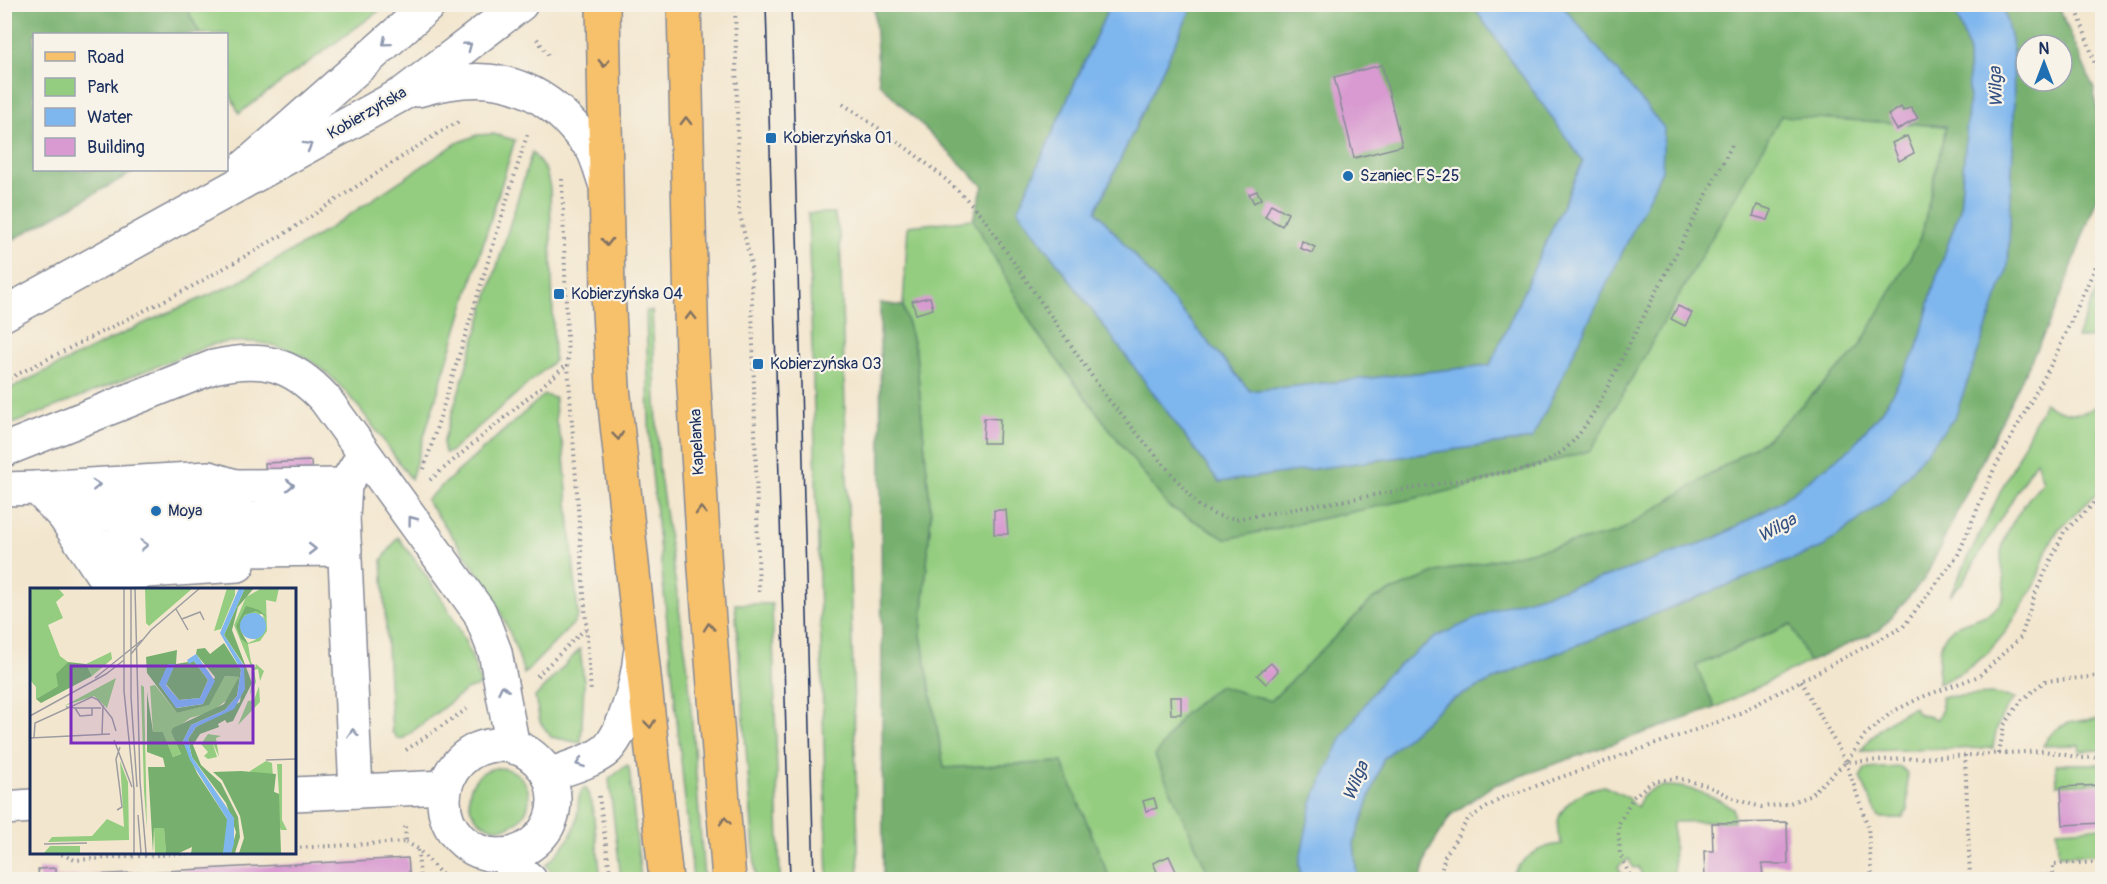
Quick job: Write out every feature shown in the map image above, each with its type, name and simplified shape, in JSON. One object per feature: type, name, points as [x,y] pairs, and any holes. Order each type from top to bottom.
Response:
[{"type":"main road","points":[[603,4],[613,387],[666,879]]},
{"type":"main road","name":"Kapelanka","points":[[684,4],[692,354],[705,569],[729,879]]},
{"type":"street","name":"Kobierzyńska","points":[[202,205],[430,4]]},
{"type":"street","name":"Kobierzyńska","points":[[4,314],[404,93],[526,17]]},
{"type":"street","points":[[404,93],[449,81],[475,79],[499,82],[542,97],[592,148],[606,183]]},
{"type":"street","points":[[4,450],[213,367],[238,361],[258,361],[291,370],[314,387],[364,454],[410,499],[480,613],[495,652],[513,747]]},
{"type":"street","points":[[356,791],[344,501],[364,454]]},
{"type":"street","points":[[4,489],[209,478],[235,486],[344,501]]},
{"type":"street","points":[[38,488],[64,516],[102,574],[238,565],[235,486]]},
{"type":"street","points":[[237,534],[344,501]]},
{"type":"street","points":[[64,516],[211,510],[237,534],[345,549]]},
{"type":"street","points":[[549,775],[595,758],[607,749],[622,723],[637,675],[641,645]]},
{"type":"street","points":[[499,745],[513,747],[528,752],[549,775],[554,802],[547,828],[535,843],[519,851],[501,855],[484,853],[469,846],[456,834],[448,820],[444,804],[445,787],[451,773],[471,752],[499,745]]},
{"type":"street","points":[[296,794],[445,787]]},
{"type":"street","points":[[4,808],[30,806]]},
{"type":"street","points":[[501,855],[530,879]]},
{"type":"path","points":[[735,4],[739,210],[752,264],[759,593]]},
{"type":"path","points":[[2075,4],[2103,84]]},
{"type":"path","points":[[526,17],[551,61]]},
{"type":"path","points":[[843,104],[936,169],[963,194],[982,216],[1107,398],[1199,506],[1215,515],[1236,519],[1536,467],[1558,457],[1577,439],[1597,407],[1732,145]]},
{"type":"path","points":[[4,381],[202,281],[284,234],[446,128],[463,121]]},
{"type":"path","points":[[410,499],[529,128]]},
{"type":"path","points":[[562,178],[568,365],[595,758],[611,879]]},
{"type":"path","points":[[1439,879],[1445,856],[1468,819],[1502,798],[1732,717],[1903,627],[1958,555],[1994,469],[2054,359],[2100,257],[2103,241]]},
{"type":"path","points":[[410,499],[568,365]]},
{"type":"path","points":[[1632,879],[1620,854],[1618,825],[1633,797],[1653,782],[1677,778],[1708,786],[1737,800],[1761,807],[1786,804],[1809,796],[1846,762],[1865,735],[1892,712],[1922,697],[1979,676],[2021,637],[2035,594],[2064,532],[2103,496]]},
{"type":"path","points":[[1999,754],[2004,725],[2022,700],[2045,681],[2103,676]]},
{"type":"path","points":[[1801,681],[1846,762],[1868,828],[1872,879]]},
{"type":"path","points":[[1846,762],[2044,751],[2082,758],[2103,757]]},
{"type":"path","points":[[1965,755],[1970,878]]},
{"type":"path","points":[[406,842],[418,849],[441,874],[465,879]]},
{"type":"path","points":[[418,849],[420,879]]},
{"type":"path","points":[[61,854],[75,860],[175,854]]},
{"type":"path","points":[[1897,879],[2053,877],[2053,864],[2103,862]]},
{"type":"green space","points":[[5,4],[185,5],[199,33],[33,33],[33,171],[135,171],[5,244]]},
{"type":"green space","points":[[185,5],[387,5],[239,113],[228,90],[228,33],[199,33]]},
{"type":"green space","points":[[874,5],[1110,5],[1018,210],[1219,482],[1532,439],[1663,128],[1562,5],[1953,5],[1968,48],[1969,96],[1960,209],[1933,288],[1918,348],[1884,408],[1851,448],[1777,504],[1716,538],[1618,573],[1501,607],[1299,864],[1301,879],[1211,879],[1155,756],[1183,715],[1219,686],[1271,701],[1373,599],[1437,572],[1617,533],[1767,439],[1857,351],[1921,238],[1946,126],[1781,116],[1591,450],[1467,487],[1227,539],[1168,506],[1036,332],[973,219],[983,186],[879,83]]},
{"type":"green space","points":[[1193,5],[1472,5],[1583,161],[1490,365],[1250,391],[1096,211]]},
{"type":"green space","points":[[2003,5],[2058,5],[2070,33],[2014,33],[2014,93],[2074,93],[2074,42],[2094,89],[2100,139],[2099,192],[2057,307],[1925,578],[1880,630],[1809,662],[1791,624],[1696,666],[1715,708],[1492,786],[1451,815],[1427,854],[1421,879],[1357,879],[1354,843],[1383,759],[1445,703],[1514,670],[1823,547],[2008,267],[2014,119],[2013,50]]},
{"type":"green space","points":[[1781,115],[1946,126],[1921,238],[1857,351],[1767,439],[1617,533],[1437,572],[1373,599],[1271,701],[1219,686],[1208,694],[1183,718],[1156,756],[1211,879],[1110,879],[1062,762],[944,768],[921,635],[931,515],[916,353],[903,306],[908,226],[973,219],[1036,332],[1168,506],[1227,539],[1467,487],[1591,450]]},
{"type":"green space","points":[[493,134],[515,140],[411,479],[371,423],[330,376],[306,358],[279,347],[247,342],[210,345],[5,427],[5,391],[149,321],[237,283],[319,235],[457,143],[477,135]]},
{"type":"green space","points":[[532,152],[546,171],[550,188],[554,361],[450,452],[445,453],[443,443]]},
{"type":"green space","points":[[808,213],[834,213],[840,237],[859,879],[828,879]]},
{"type":"green space","points":[[2102,277],[2100,338],[2077,338]]},
{"type":"green space","points":[[880,303],[903,306],[916,353],[931,515],[921,635],[944,768],[1062,762],[1110,879],[883,879]]},
{"type":"green space","points":[[646,311],[652,311],[659,469],[688,670],[704,879],[693,879],[650,454]]},
{"type":"green space","points":[[544,395],[555,398],[556,422],[563,446],[578,615],[574,623],[524,674],[507,625],[496,603],[484,582],[426,500]]},
{"type":"green space","points":[[2102,401],[2102,489],[2058,530],[2047,549],[2035,585],[2007,630],[1987,654],[1964,671],[1938,684],[1940,652],[1946,635],[1959,625],[1993,611],[2004,594],[2002,548],[2016,517],[2043,482],[2036,460],[1962,583],[1950,595],[2044,403],[2059,410],[2081,413]]},
{"type":"green space","points":[[398,537],[447,607],[467,644],[481,685],[466,690],[404,738],[398,739],[392,732],[382,560]]},
{"type":"green space","points":[[735,604],[772,604],[780,879],[756,879]]},
{"type":"green space","points":[[1792,624],[1809,662],[1715,708],[1695,666]]},
{"type":"green space","points":[[580,649],[584,683],[581,743],[551,737],[540,722],[535,697]]},
{"type":"green space","points":[[1992,694],[2015,698],[1999,721],[1993,748],[1861,751],[1884,726],[1914,707],[1917,713],[1937,719],[1942,709],[1941,697]]},
{"type":"green space","points":[[2102,719],[2102,750],[2080,751],[2079,745],[2043,746],[2054,731],[2060,727],[2076,721]]},
{"type":"green space","points":[[2056,764],[2102,764],[2102,783],[2057,785]]},
{"type":"green space","points":[[627,765],[641,879],[621,879],[609,779]]},
{"type":"green space","points":[[1901,767],[1907,773],[1908,810],[1902,818],[1879,818],[1860,777],[1865,769]]},
{"type":"green space","points":[[499,768],[520,777],[529,798],[520,819],[499,828],[478,819],[469,798],[478,777]]},
{"type":"green space","points":[[1604,786],[1627,797],[1637,807],[1644,795],[1653,789],[1676,786],[1689,789],[1733,808],[1734,821],[1673,822],[1674,879],[1639,879],[1643,877],[1638,867],[1633,868],[1629,859],[1618,867],[1624,879],[1509,879],[1531,855],[1546,847],[1562,844],[1558,833],[1558,822],[1567,805],[1584,792]]},
{"type":"green space","points":[[585,787],[592,803],[601,879],[556,879],[546,865],[571,835],[576,823],[580,794]]},
{"type":"green space","points":[[2102,827],[2102,854],[2058,855],[2057,830]]},
{"type":"water","points":[[1110,5],[1193,5],[1096,211],[1250,391],[1490,365],[1583,161],[1472,5],[1562,5],[1664,128],[1662,170],[1532,439],[1219,482],[1018,210]]},
{"type":"water","name":"Wilga","points":[[1953,5],[2003,5],[2013,50],[2014,119],[2008,267],[1955,417],[1890,496],[1823,547],[1514,670],[1445,703],[1383,759],[1354,843],[1357,879],[1301,879],[1299,864],[1312,803],[1342,737],[1384,677],[1436,637],[1501,607],[1618,573],[1716,538],[1777,504],[1851,448],[1884,408],[1918,347],[1933,288],[1960,209],[1969,96],[1968,48]]},
{"type":"building","points":[[1382,65],[1402,146],[1354,158],[1334,77]]},
{"type":"building","points":[[1901,107],[1903,111],[1911,107],[1918,118],[1897,130],[1888,115]]},
{"type":"building","points":[[1907,136],[1914,153],[1899,161],[1892,143]]},
{"type":"building","points":[[1257,191],[1261,199],[1254,203],[1249,194]]},
{"type":"building","points":[[1271,204],[1288,213],[1282,226],[1265,217]]},
{"type":"building","points":[[1757,205],[1772,210],[1768,220],[1753,216]]},
{"type":"building","points":[[1302,241],[1315,247],[1312,253],[1300,248]]},
{"type":"building","points":[[930,297],[933,309],[916,314],[912,301]]},
{"type":"building","points":[[1678,306],[1692,313],[1685,326],[1671,319]]},
{"type":"building","points":[[984,418],[1000,419],[999,443],[983,443]]},
{"type":"building","points":[[311,461],[312,476],[266,478],[265,463]]},
{"type":"building","points":[[994,510],[1006,510],[1008,534],[994,534]]},
{"type":"building","points":[[1271,663],[1278,671],[1266,684],[1257,675]]},
{"type":"building","points":[[1170,697],[1181,697],[1181,714],[1171,714]]},
{"type":"building","points":[[2102,785],[2102,823],[2063,825],[2061,787]]},
{"type":"building","points":[[1154,798],[1157,808],[1146,811],[1143,801]]},
{"type":"building","points":[[1787,822],[1788,864],[1762,864],[1763,880],[1705,880],[1704,851],[1713,851],[1712,823]]},
{"type":"building","points":[[1169,856],[1180,880],[1161,880],[1153,863]]},
{"type":"building","points":[[408,858],[410,880],[39,880],[38,869],[56,868],[56,877]]},
{"type":"tram line","points":[[766,4],[790,880]]},
{"type":"tram line","points":[[791,4],[814,880]]},
{"type":"place","name":"Kobierzyńska 01","points":[[771,138]]},
{"type":"place","name":"Szaniec FS-25","points":[[1348,176]]},
{"type":"place","name":"Kobierzyńska 04","points":[[559,294]]},
{"type":"place","name":"Kobierzyńska 03","points":[[758,364]]},
{"type":"place","name":"Moya","points":[[156,511]]}]
